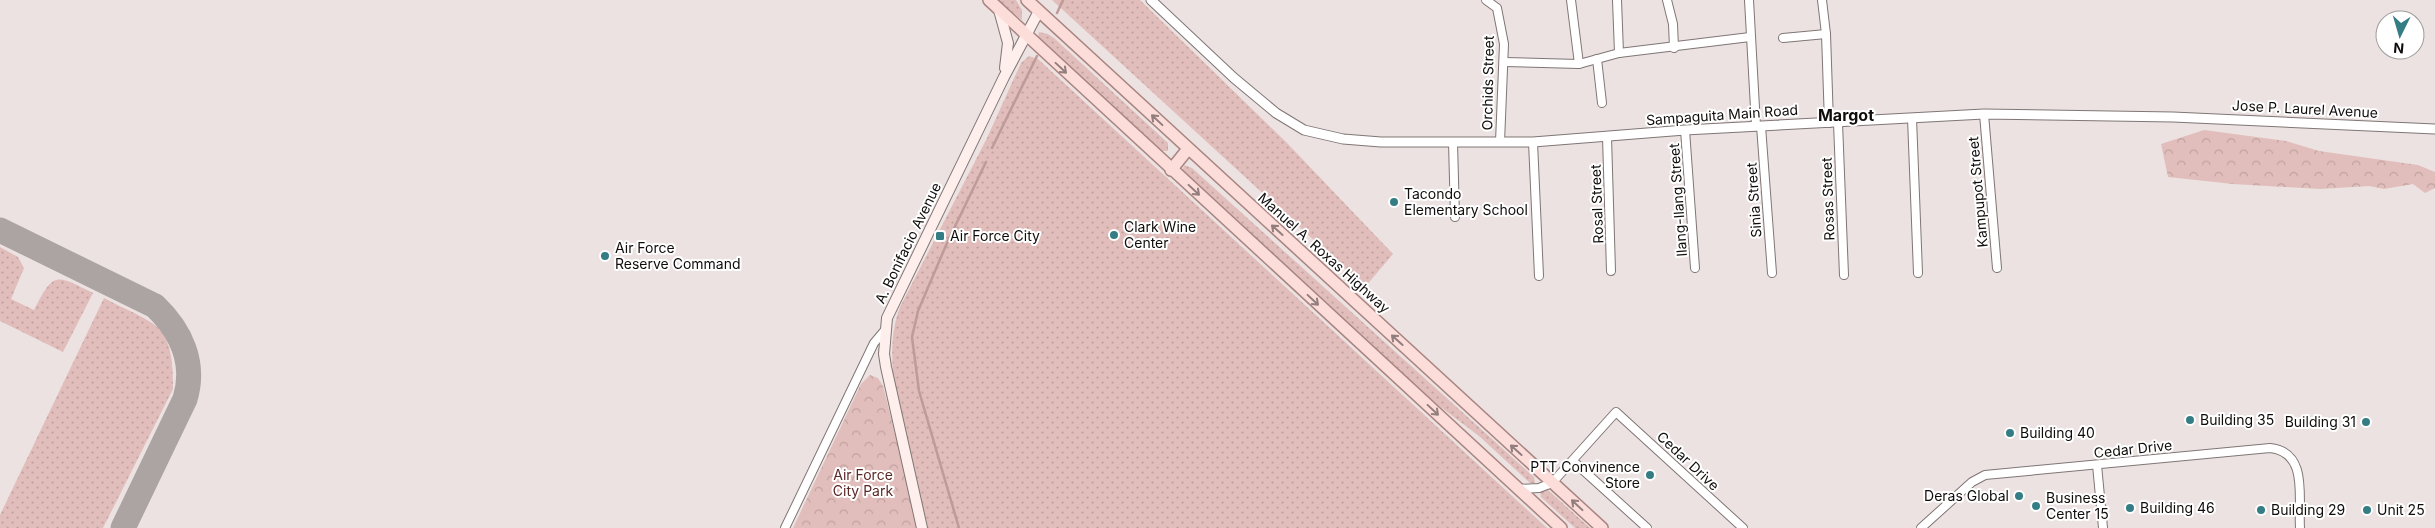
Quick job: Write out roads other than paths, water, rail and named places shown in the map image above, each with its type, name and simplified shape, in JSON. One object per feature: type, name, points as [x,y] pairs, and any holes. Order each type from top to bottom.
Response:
[{"type":"main road","points":[[988,0],[1561,528]]},
{"type":"main road","name":"Manuel A. Roxas Highway","points":[[1027,0],[1602,528]]},
{"type":"main road","name":"A. Bonifacio Avenue","points":[[1000,10],[1008,44],[1004,76]]},
{"type":"main road","name":"A. Bonifacio Avenue","points":[[885,330],[887,318],[894,302],[1004,76],[1038,11]]},
{"type":"main road","points":[[1171,170],[1188,149]]},
{"type":"main road","points":[[885,330],[884,354],[888,382],[922,528]]},
{"type":"street","name":"Sampaguita Main Road","points":[[1151,0],[1234,78],[1276,114],[1304,130],[1343,139],[1533,142],[1685,130],[1984,114],[2173,117]]},
{"type":"street","name":"Orchids Street","points":[[1486,0],[1497,8],[1501,21],[1504,62],[1500,142]]},
{"type":"street","points":[[1571,0],[1579,64]]},
{"type":"street","points":[[1617,0],[1619,53]]},
{"type":"street","points":[[1667,0],[1674,24],[1674,48]]},
{"type":"street","name":"Sinia Street","points":[[1749,0],[1750,37],[1772,273]]},
{"type":"street","name":"Rosas Street","points":[[1822,0],[1844,275]]},
{"type":"street","points":[[1783,38],[1826,34]]},
{"type":"street","points":[[1504,62],[1579,64],[1619,53],[1674,48],[1750,37]]},
{"type":"street","points":[[1597,59],[1602,103]]},
{"type":"street","name":"Kampupot Street","points":[[1984,114],[1997,268]]},
{"type":"street","name":"Jose P. Laurel Avenue","points":[[2173,117],[2435,129]]},
{"type":"street","points":[[1912,118],[1918,273]]},
{"type":"street","name":"Ilang-Ilang Street","points":[[1685,130],[1695,268]]},
{"type":"street","name":"Rosal Street","points":[[1607,137],[1611,271]]},
{"type":"street","points":[[1453,142],[1456,217]]},
{"type":"street","points":[[1533,142],[1538,276]]},
{"type":"street","name":"A. Bonifacio Avenue","points":[[785,528],[874,342],[885,330]]},
{"type":"street","name":"Cedar Drive","points":[[1573,461],[1616,412],[1743,528]]},
{"type":"street","name":"Cedar Drive","points":[[1921,528],[1972,482],[1985,475],[2252,449],[2282,449],[2293,460],[2299,473],[2300,528]]},
{"type":"street","points":[[1518,489],[1532,489],[1552,483],[1573,461],[1646,528]]},
{"type":"street","points":[[2097,465],[2103,528]]},
{"type":"waterway","points":[[1057,13],[1063,0]]},
{"type":"waterway","points":[[992,148],[1037,56]]},
{"type":"waterway","points":[[959,528],[919,391],[912,337],[918,311],[947,243],[986,162]]},
{"type":"place","name":"Tacondo Elementary School","points":[[1394,202]]},
{"type":"place","name":"Clark Wine Center","points":[[1114,235]]},
{"type":"place","name":"Air Force City","points":[[940,236]]},
{"type":"place","name":"Air Force Reserve Command","points":[[605,256]]},
{"type":"place","name":"Building 35","points":[[2190,420]]},
{"type":"place","name":"Building 31","points":[[2366,422]]},
{"type":"place","name":"Building 40","points":[[2010,433]]},
{"type":"place","name":"PTT Convinence Store","points":[[1650,475]]},
{"type":"place","name":"Deras Global","points":[[2019,496]]},
{"type":"place","name":"Business Center 15","points":[[2036,506]]},
{"type":"place","name":"Building 46","points":[[2130,508]]},
{"type":"place","name":"Building 29","points":[[2261,510]]},
{"type":"place","name":"Unit 25","points":[[2367,510]]},
{"type":"district","name":"Margot","points":[[1846,115]]},
{"type":"park label","name":"Air Force City Park","points":[[863,484]]}]
